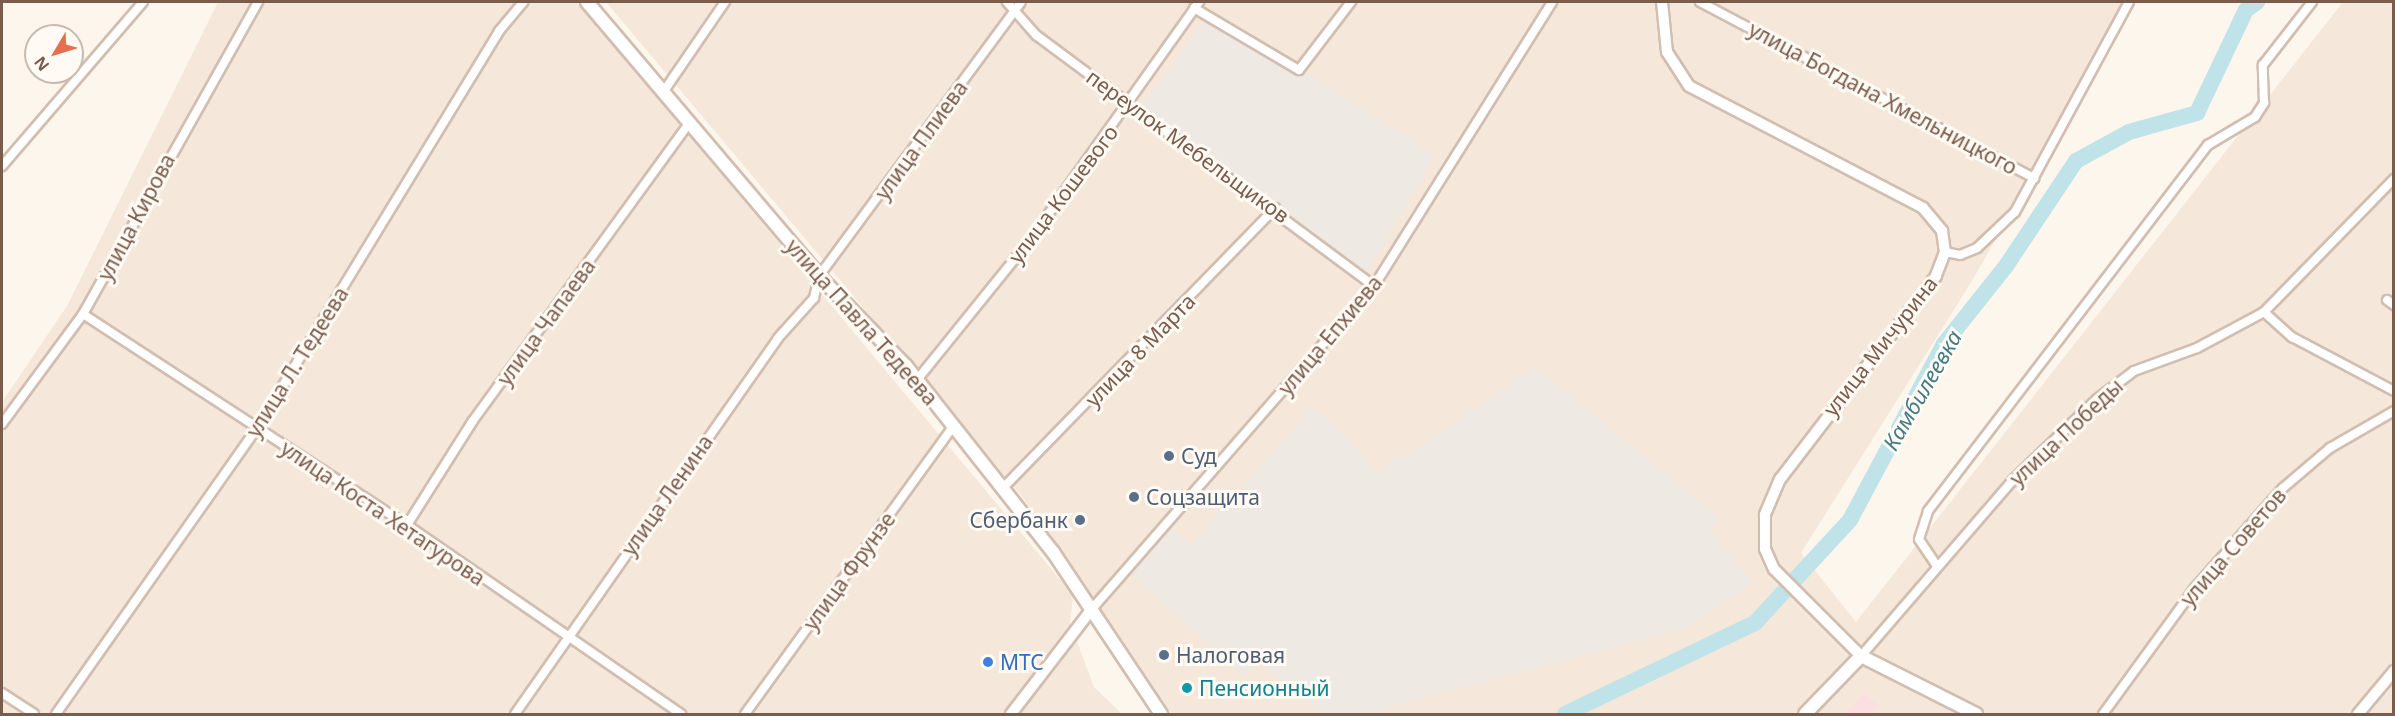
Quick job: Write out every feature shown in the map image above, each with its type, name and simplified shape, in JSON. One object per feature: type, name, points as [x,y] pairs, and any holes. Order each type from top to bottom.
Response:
[{"type":"main road","name":"улица Павла Тедеева","points":[[587,2],[819,276],[917,380],[1053,552],[1161,714]]},
{"type":"main road","name":"улица Победы","points":[[1805,714],[1861,656]]},
{"type":"main road","points":[[1861,656],[1976,714]]},
{"type":"street","points":[[2,166],[143,2]]},
{"type":"street","name":"улица Кирова","points":[[2,424],[83,314],[258,2]]},
{"type":"street","name":"улица Л. Тедеева","points":[[56,714],[257,428],[499,31],[523,2]]},
{"type":"street","points":[[664,91],[725,2]]},
{"type":"street","name":"переулок Мебельщиков","points":[[1007,2],[1018,5],[1036,35],[1129,105],[1275,208],[1374,286]]},
{"type":"street","points":[[1196,5],[1299,70],[1351,2]]},
{"type":"street","name":"улица Епхиева","points":[[1090,610],[1374,286],[1552,2]]},
{"type":"street","name":"улица Мичурина","points":[[1662,2],[1667,52],[1689,86],[1923,208],[1942,231],[1945,252],[1936,276],[1770,496],[1764,539],[1780,576],[1861,656]]},
{"type":"street","name":"улица Богдана Хмельницкого","points":[[1700,2],[2034,178]]},
{"type":"street","points":[[1945,252],[1960,255],[1977,248],[2015,212],[2129,2]]},
{"type":"street","points":[[1937,566],[1919,539],[1928,511],[2208,145],[2255,117],[2264,103],[2263,65],[2312,2]]},
{"type":"street","name":"улица Плиева","points":[[819,276],[1018,5]]},
{"type":"street","name":"улица Кошевого","points":[[917,380],[1129,105],[1196,5]]},
{"type":"street","name":"улица Чапаева","points":[[406,525],[472,422],[689,123]]},
{"type":"street","name":"улица Победы","points":[[1861,656],[2012,481],[2113,385],[2264,312],[2394,179]]},
{"type":"street","name":"улица 8 Марта","points":[[1002,489],[1275,208]]},
{"type":"street","name":"улица Ленина","points":[[515,714],[568,635],[778,338],[814,298],[819,276]]},
{"type":"street","points":[[2264,312],[2292,337],[2394,391]]},
{"type":"street","name":"улица Коста Хетагурова","points":[[83,314],[406,525],[681,714]]},
{"type":"street","name":"улица Советов","points":[[2103,714],[2195,588],[2283,488],[2330,448],[2394,411]]},
{"type":"street","name":"улица Фрунзе","points":[[745,714],[953,427]]},
{"type":"street","points":[[1011,714],[1090,610]]},
{"type":"street","points":[[2358,714],[2394,671]]},
{"type":"street","points":[[2,693],[34,714]]},
{"type":"shaded area","points":[[218,2],[578,2],[1073,595],[1070,623],[1094,687],[1122,714],[2,714],[2,402],[67,306]]},
{"type":"shaded area","points":[[606,2],[2119,2],[2127,7],[1972,281],[1801,553],[1856,622],[2343,2],[2393,2],[2393,714],[1172,714],[1024,499]]},
{"type":"shaded area","points":[[1211,12],[1435,155],[1363,279],[1143,105]]},
{"type":"shaded area","points":[[1535,367],[1720,518],[1710,529],[1753,584],[1686,628],[1363,714],[1323,714],[1258,662],[1245,677],[1132,574],[1171,528],[1191,545],[1312,409],[1329,419],[1381,475],[1397,454],[1402,459]]},
{"type":"shaded area","points":[[1864,693],[1879,706],[1871,714],[1845,714]]},
{"type":"waterway","name":"Камбилеевка","points":[[1565,714],[1755,623],[1850,520],[1944,344],[2006,266],[2076,161],[2129,132],[2197,113],[2246,10],[2257,2]]},
{"type":"place","name":"Суд","points":[[1169,456]]},
{"type":"place","name":"Соцзащита","points":[[1134,497]]},
{"type":"place","name":"Сбербанк","points":[[1080,520]]},
{"type":"place","name":"Налоговая","points":[[1164,655]]},
{"type":"place","name":"МТС","points":[[988,662]]},
{"type":"place","name":"Пенсионный","points":[[1187,688]]}]
